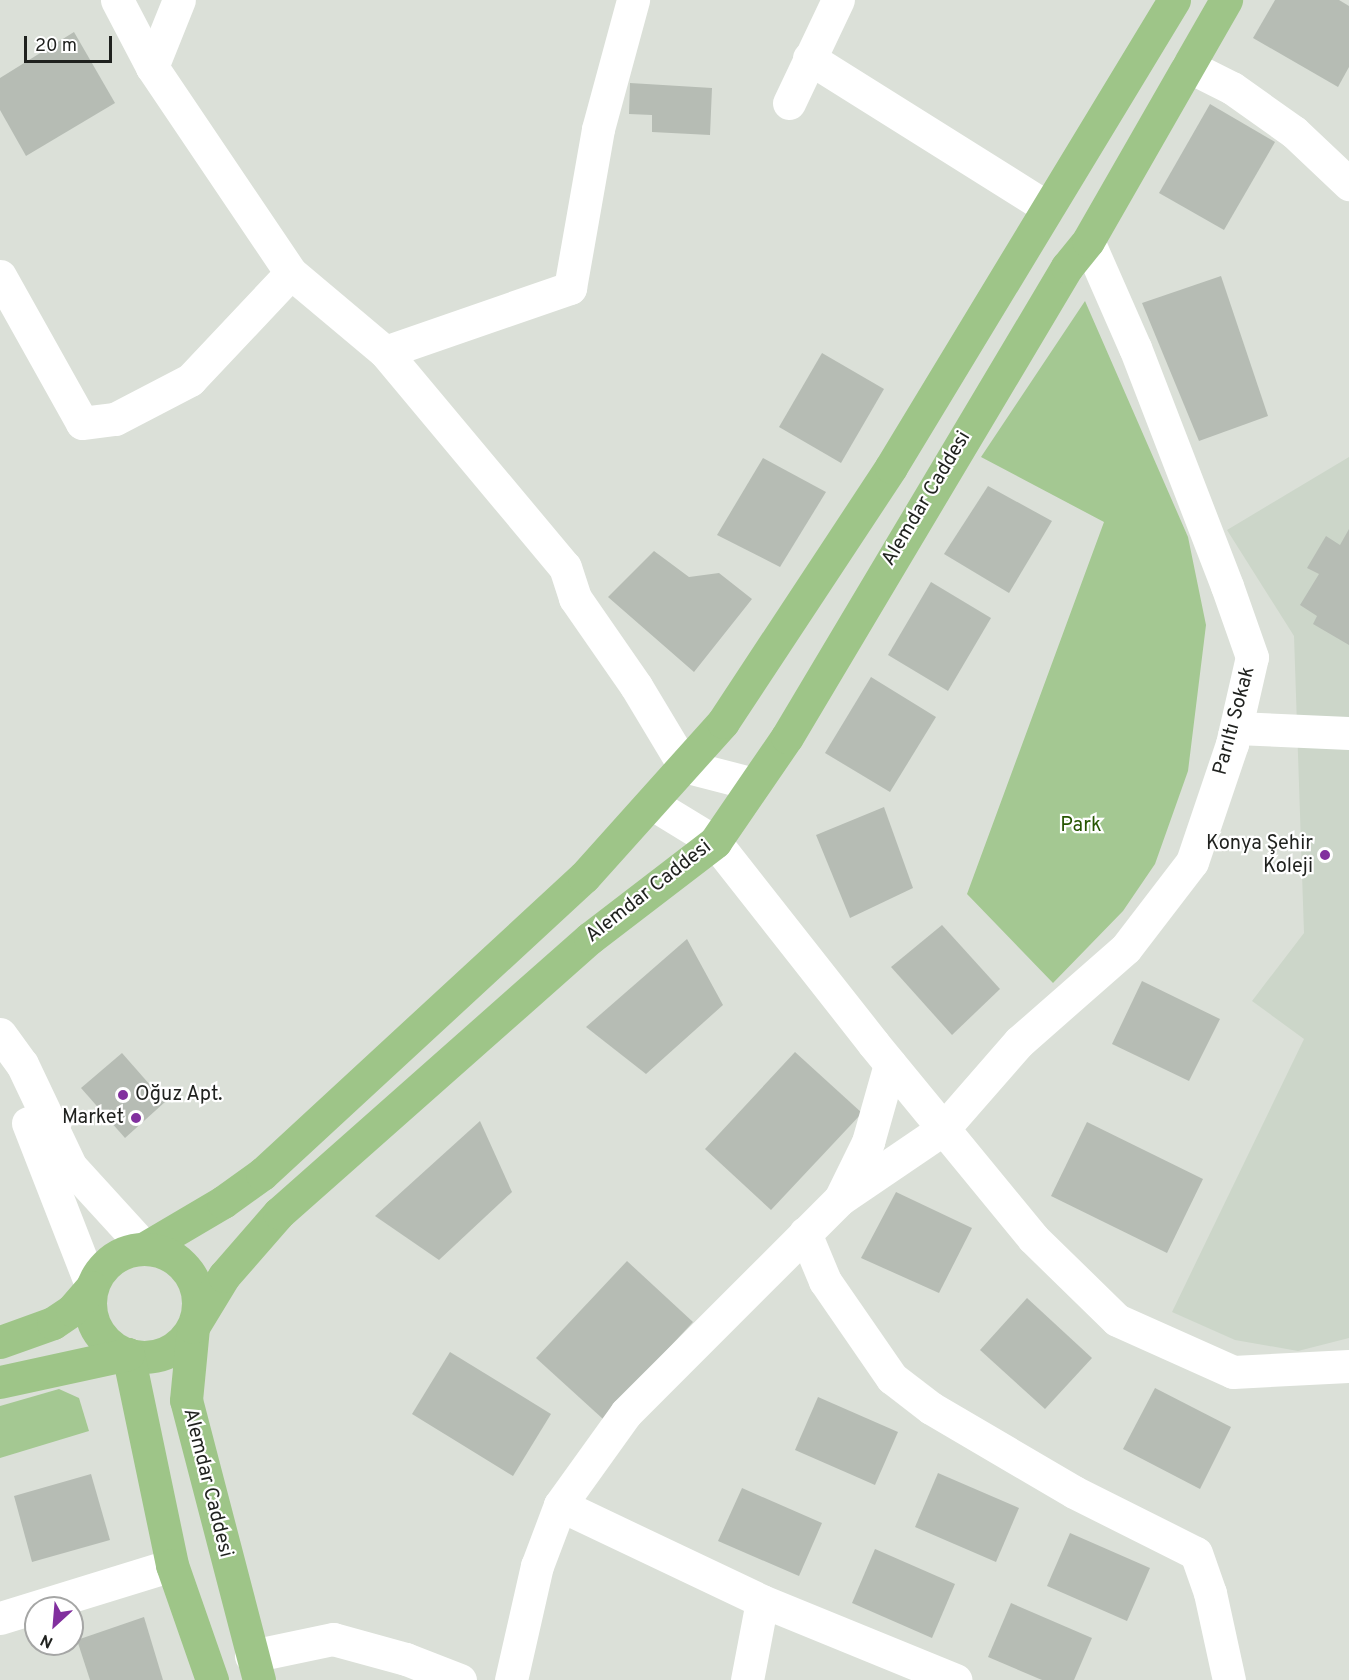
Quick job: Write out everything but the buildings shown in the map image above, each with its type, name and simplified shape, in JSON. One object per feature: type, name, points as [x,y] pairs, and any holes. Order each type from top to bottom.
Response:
[{"type":"main road","points":[[128,1354],[113,1347],[101,1336],[92,1321],[89,1304],[97,1274],[117,1255],[145,1248],[223,1203],[262,1174],[584,877],[723,722],[891,467],[1174,0]]},
{"type":"main road","name":"Alemdar Caddesi","points":[[255,1668],[186,1400],[193,1327],[224,1276],[279,1213],[590,938],[715,842],[787,737],[866,600],[1067,267],[1088,241],[1226,0]]},
{"type":"main road","points":[[0,1382],[128,1354],[147,1356],[166,1353],[186,1338],[193,1327],[198,1300],[190,1275],[178,1261],[163,1251],[145,1248]]},
{"type":"main road","points":[[0,1342],[53,1323],[72,1310],[92,1287]]},
{"type":"main road","points":[[128,1354],[172,1565],[212,1680]]},
{"type":"street","points":[[117,0],[152,67],[291,273],[386,352],[566,567],[575,598],[636,686],[684,766],[754,784]]},
{"type":"street","points":[[152,67],[180,0]]},
{"type":"street","points":[[386,352],[570,288],[598,129],[633,0]]},
{"type":"street","points":[[789,103],[838,0]]},
{"type":"street","points":[[809,58],[1048,208]]},
{"type":"street","points":[[1188,66],[1232,88],[1294,132],[1349,184]]},
{"type":"street","name":"Parıltı Sokak","points":[[840,1198],[943,1129],[1019,1042],[1126,948],[1192,862],[1236,728],[1252,657],[1139,359],[1088,241]]},
{"type":"street","points":[[0,276],[82,423],[115,419],[190,380],[291,273]]},
{"type":"street","points":[[1236,728],[1349,733]]},
{"type":"street","points":[[651,803],[715,842],[890,1064],[1033,1238],[1117,1320],[1233,1372],[1349,1366]]},
{"type":"street","points":[[0,1034],[22,1064],[71,1167],[145,1248]]},
{"type":"street","points":[[0,1051],[92,1287]]},
{"type":"street","points":[[511,1680],[537,1566],[560,1504],[626,1413],[840,1198],[868,1142],[890,1064]]},
{"type":"street","points":[[805,1233],[825,1281],[892,1378],[931,1408],[1074,1492],[1196,1553],[1210,1593],[1229,1680]]},
{"type":"street","points":[[560,1504],[762,1601],[956,1680]]},
{"type":"street","points":[[0,1618],[172,1565]]},
{"type":"street","points":[[747,1680],[762,1601]]},
{"type":"street","points":[[255,1668],[333,1640],[406,1659],[460,1680]]},
{"type":"shaded area","name":"Konya Şehir Koleji","points":[[1349,457],[1349,1338],[1298,1351],[1235,1340],[1172,1312],[1304,1039],[1252,1001],[1304,933],[1294,636],[1227,530]]},
{"type":"green space","name":"Park","points":[[1085,301],[1188,537],[1206,625],[1188,771],[1155,864],[1123,911],[1053,983],[967,894],[1104,522],[981,457]]},
{"type":"green space","points":[[59,1389],[79,1398],[89,1431],[0,1458],[0,1406]]},
{"type":"place","name":"Konya Şehir Koleji","points":[[1325,855]]},
{"type":"place","name":"Oğuz Apt.","points":[[123,1095]]},
{"type":"place","name":"Market","points":[[136,1118]]}]
